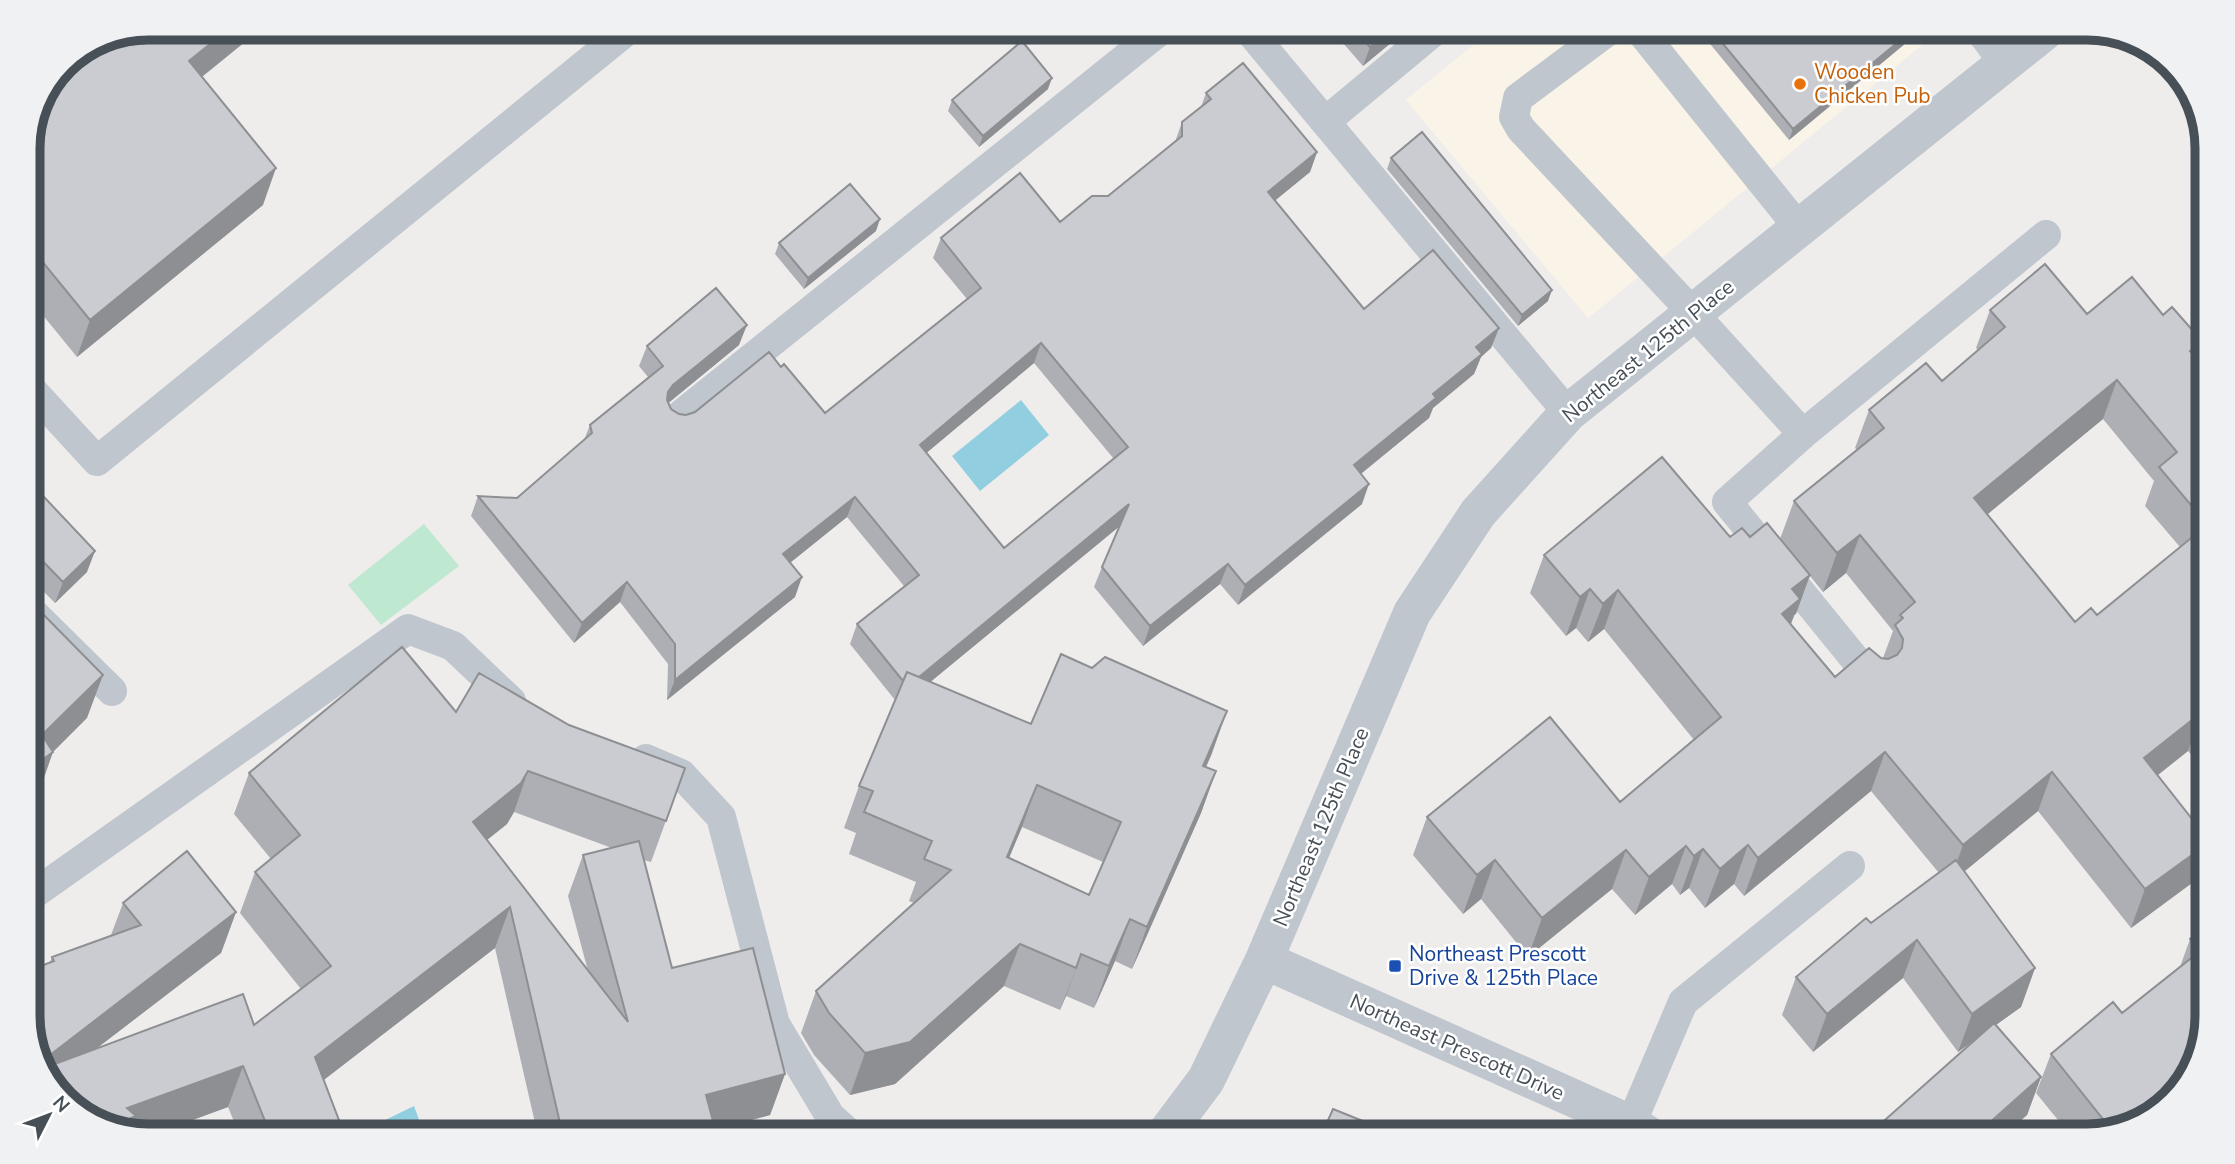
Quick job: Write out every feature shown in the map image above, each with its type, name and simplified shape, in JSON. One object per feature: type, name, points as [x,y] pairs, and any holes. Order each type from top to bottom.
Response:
[{"type":"street","name":"Northeast 125th Place","points":[[1173,1124],[1206,1080],[1264,960],[1412,612],[1478,513],[1568,413],[2034,40]]},
{"type":"street","name":"Northeast Prescott Drive","points":[[1264,960],[1628,1124]]},
{"type":"lane","points":[[40,399],[97,461],[615,40]]},
{"type":"lane","points":[[677,418],[1148,40]]},
{"type":"lane","points":[[1257,40],[1568,413]]},
{"type":"lane","points":[[1326,121],[1424,40]]},
{"type":"lane","points":[[1596,40],[1518,98],[1514,117],[1521,129],[1802,434]]},
{"type":"lane","points":[[1647,40],[1799,228]]},
{"type":"lane","points":[[1987,40],[2005,64]]},
{"type":"lane","points":[[1872,680],[1727,502],[1802,434],[2046,235]]},
{"type":"lane","points":[[40,620],[112,691]]},
{"type":"lane","points":[[40,890],[408,629],[453,646],[509,699],[533,710]]},
{"type":"lane","points":[[619,748],[681,774],[721,817],[775,1024],[830,1116],[839,1124]]},
{"type":"lane","points":[[1643,1124],[1683,1002],[1850,866]]},
{"type":"shaded area","points":[[1479,40],[1928,40],[1588,318],[1406,100]]},
{"type":"green space","points":[[424,524],[459,566],[381,625],[348,585]]},
{"type":"water","points":[[1021,400],[1049,435],[980,491],[952,456]]},
{"type":"water","points":[[414,1106],[421,1124],[377,1124]]},
{"type":"building","points":[[149,40],[215,40],[189,61],[276,168],[90,320],[40,259],[40,142],[51,101],[77,67],[114,46]]},
{"type":"building","points":[[1364,40],[1378,40],[1370,47]]},
{"type":"building","name":"Wooden Chicken Pub","points":[[1720,40],[1901,40],[1793,129]]},
{"type":"building","points":[[1022,41],[1052,78],[983,136],[952,100]]},
{"type":"building","points":[[1243,63],[1317,152],[1268,192],[1364,309],[1433,250],[1499,328],[1476,347],[1482,354],[1433,394],[1436,398],[1354,465],[1369,484],[1245,585],[1228,564],[1150,626],[1102,567],[1129,504],[919,677],[907,672],[903,681],[857,624],[919,575],[855,497],[783,554],[802,577],[675,680],[675,644],[627,582],[582,623],[478,496],[517,498],[592,433],[590,425],[663,366],[647,346],[716,288],[747,325],[673,385],[667,400],[671,409],[686,415],[695,412],[769,352],[781,367],[784,364],[825,413],[981,288],[941,238],[1020,173],[1060,222],[1092,196],[1108,196],[1182,136],[1182,122],[1211,99],[1206,93]],"holes":[[[1041,343],[1128,447],[1004,548],[920,445]]]},
{"type":"building","points":[[1422,132],[1552,290],[1522,315],[1391,158]]},
{"type":"building","points":[[850,184],[880,219],[808,278],[779,243]]},
{"type":"building","points":[[2045,264],[2087,314],[2132,277],[2163,315],[2172,307],[2195,333],[2195,347],[2190,351],[2195,357],[2195,510],[2159,467],[2177,452],[2117,380],[1974,498],[2075,622],[2091,608],[2097,615],[2195,535],[2195,718],[2144,758],[2195,823],[2195,853],[2145,889],[2052,772],[1963,845],[1885,752],[1758,858],[1748,845],[1720,869],[1703,849],[1694,856],[1686,846],[1649,877],[1626,850],[1542,918],[1495,860],[1477,875],[1427,817],[1550,717],[1620,802],[1721,717],[1618,590],[1603,604],[1590,589],[1580,597],[1544,555],[1662,457],[1730,537],[1742,528],[1750,537],[1767,523],[1810,575],[1792,589],[1800,599],[1782,614],[1835,677],[1869,648],[1881,658],[1888,659],[1897,655],[1902,648],[1903,639],[1895,625],[1903,618],[1900,615],[1915,602],[1860,535],[1837,553],[1794,501],[1884,428],[1869,410],[1926,363],[1942,381],[2005,327],[1990,310]]},
{"type":"building","points":[[40,493],[95,551],[63,582],[40,558]]},
{"type":"building","points":[[40,611],[103,675],[42,735],[53,752],[40,761]]},
{"type":"building","points":[[402,647],[456,712],[479,673],[569,725],[685,768],[666,821],[528,771],[521,783],[473,822],[628,1022],[583,855],[639,841],[672,968],[753,948],[785,1074],[706,1095],[714,1124],[560,1124],[510,907],[315,1057],[340,1124],[266,1124],[243,1066],[127,1108],[136,1116],[124,1121],[101,1113],[84,1102],[84,1080],[62,1080],[52,1065],[243,994],[254,1025],[331,966],[255,872],[300,835],[249,773]]},
{"type":"building","points":[[1061,654],[1092,668],[1105,657],[1227,711],[1203,766],[1216,771],[1147,927],[1130,919],[1109,966],[1081,954],[1076,968],[1020,944],[910,1042],[865,1053],[829,1013],[816,991],[951,870],[924,859],[932,841],[864,812],[873,791],[859,786],[907,672],[1031,724]],"holes":[[[1037,785],[1121,822],[1089,895],[1007,857]]]},
{"type":"building","points":[[187,851],[236,912],[48,1056],[40,1022],[40,966],[54,961],[52,957],[141,925],[123,903]]},
{"type":"building","points":[[1956,860],[2035,968],[1972,1014],[1917,940],[1827,1014],[1796,977],[1866,918],[1871,923]]},
{"type":"building","points":[[2195,955],[2193,1037],[2184,1063],[2168,1087],[2152,1101],[2128,1116],[2105,1122],[2051,1054],[2113,1002],[2122,1013]]},
{"type":"building","points":[[1994,1023],[2041,1077],[1988,1124],[1880,1124]]},
{"type":"building","points":[[1333,1109],[1370,1124],[1326,1124]]},
{"type":"place","name":"Wooden Chicken Pub","points":[[1800,84]]},
{"type":"place","name":"Northeast Prescott Drive & 125th Place","points":[[1395,966]]}]
